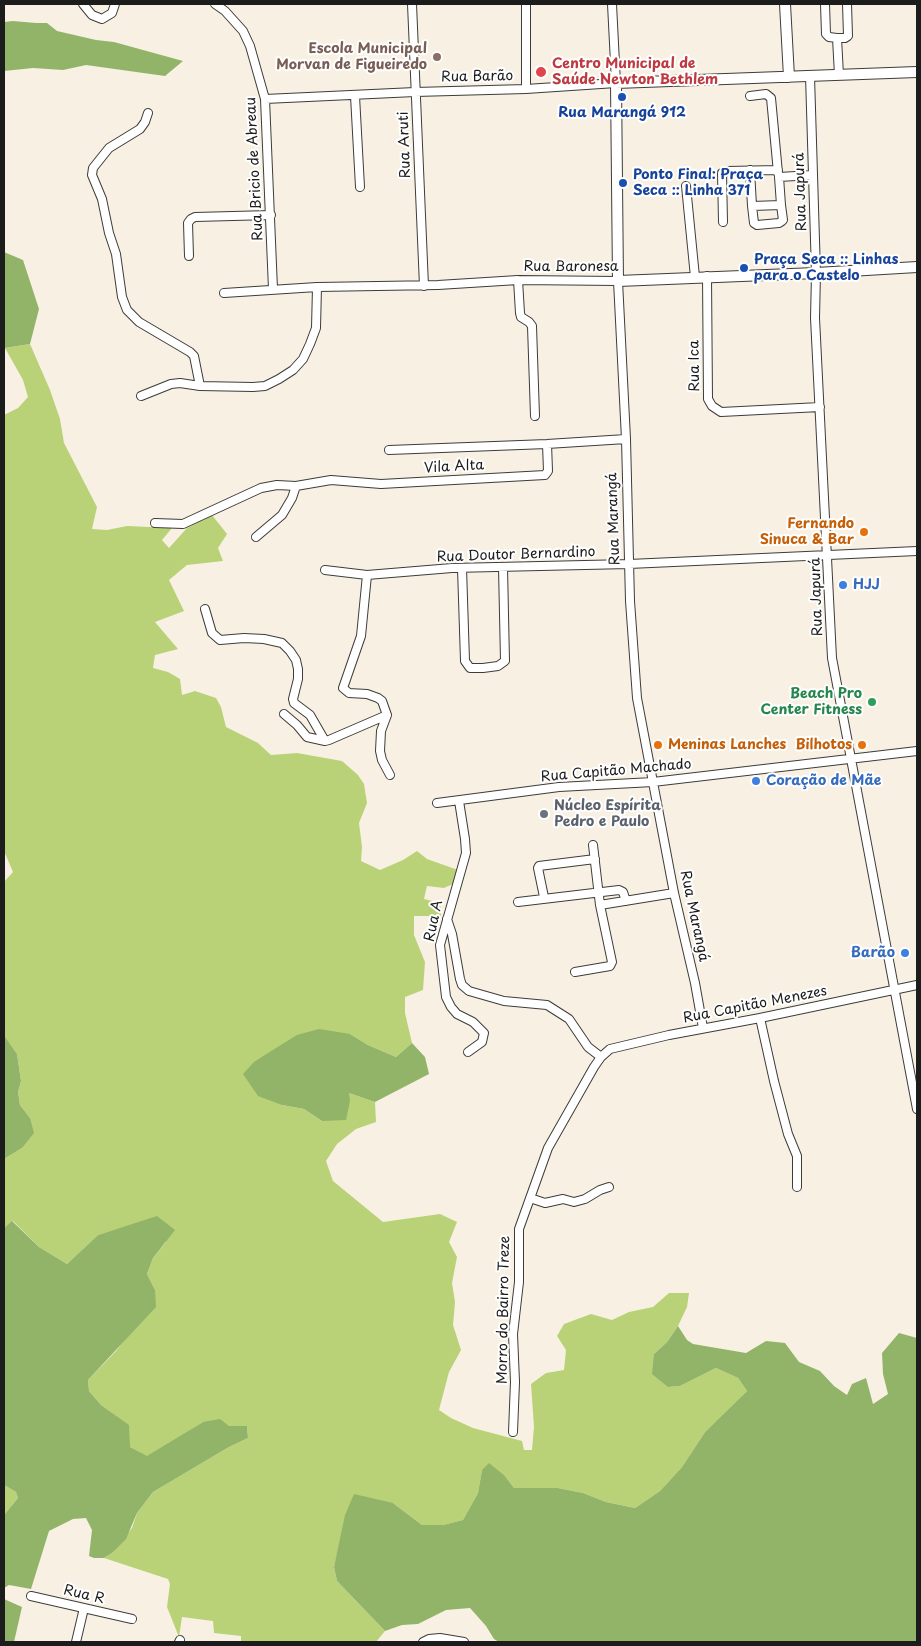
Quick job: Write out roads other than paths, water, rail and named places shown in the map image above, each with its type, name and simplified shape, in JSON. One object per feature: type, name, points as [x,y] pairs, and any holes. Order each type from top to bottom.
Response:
[{"type":"street","points":[[85,6],[92,15],[102,19],[112,13],[115,4]]},
{"type":"street","name":"Rua Bricio de Abreau","points":[[215,4],[225,11],[243,31],[250,46],[266,99],[273,289]]},
{"type":"street","name":"Rua Aruti","points":[[412,4],[424,286]]},
{"type":"street","points":[[526,4],[526,89]]},
{"type":"street","name":"Rua Marangá","points":[[612,4],[616,83],[618,281],[636,698],[674,893],[695,983],[703,1028]]},
{"type":"street","points":[[785,4],[789,77]]},
{"type":"street","points":[[825,4],[826,34],[829,38],[845,38],[848,36],[847,4]]},
{"type":"street","points":[[836,38],[839,75]]},
{"type":"street","name":"Rua Barão","points":[[266,99],[917,72]]},
{"type":"street","name":"Rua Japurá","points":[[810,76],[816,273],[815,318],[832,658],[917,1106]]},
{"type":"street","points":[[750,96],[766,94],[771,98],[781,222],[757,225],[754,223],[750,170]]},
{"type":"street","points":[[355,96],[360,187]]},
{"type":"street","points":[[148,113],[140,130],[109,148],[93,168],[92,175],[102,199],[109,233],[116,254],[122,297],[127,310],[139,322],[194,356],[200,386]]},
{"type":"street","points":[[723,222],[721,175],[725,171],[750,170],[813,175]]},
{"type":"street","points":[[686,186],[695,277]]},
{"type":"street","points":[[752,206],[781,205]]},
{"type":"street","points":[[188,256],[188,223],[195,217],[271,215]]},
{"type":"street","name":"Rua Baronesa","points":[[224,293],[317,287],[424,286],[518,280],[618,281],[917,267]]},
{"type":"street","name":"Rua Ica","points":[[707,276],[708,399],[712,406],[721,412],[820,407]]},
{"type":"street","points":[[518,280],[521,317],[532,326],[535,416]]},
{"type":"street","points":[[142,396],[171,384],[265,386],[279,379],[293,370],[303,359],[310,344],[316,328],[317,287]]},
{"type":"street","name":"Vila Alta","points":[[389,450],[626,439]]},
{"type":"street","name":"Vila Alta","points":[[296,486],[331,480],[382,484],[545,475],[548,468],[547,444]]},
{"type":"street","points":[[155,523],[183,524],[261,488],[276,485],[296,486],[292,498],[282,515],[256,538]]},
{"type":"street","name":"Rua Doutor Bernardino","points":[[325,570],[367,575],[462,568],[629,564],[917,551]]},
{"type":"street","points":[[462,568],[465,661],[470,668],[483,668],[498,666],[504,661],[503,567]]},
{"type":"street","points":[[367,575],[362,636],[343,688],[349,693],[367,694],[378,698],[384,707],[387,715],[381,731],[380,751],[382,760],[390,775]]},
{"type":"street","points":[[205,609],[212,633],[220,640],[264,638],[282,643],[290,651],[296,660],[298,669],[294,703],[310,715],[325,741]]},
{"type":"street","points":[[284,714],[297,724],[307,737],[325,741],[387,715]]},
{"type":"street","name":"Rua Capitão Machado","points":[[436,803],[459,802],[560,787],[653,782],[917,752]]},
{"type":"street","name":"Rua A","points":[[459,802],[466,853],[440,945],[446,998],[457,1014],[473,1022],[484,1034],[482,1042],[468,1052]]},
{"type":"street","points":[[575,972],[612,965],[600,905],[593,845]]},
{"type":"street","points":[[544,897],[539,866],[595,859]]},
{"type":"street","points":[[518,902],[544,897],[619,890],[623,892],[626,900]]},
{"type":"street","points":[[600,905],[674,893]]},
{"type":"street","points":[[447,919],[452,934],[460,979],[462,985],[468,991],[504,1001],[546,1005],[569,1019],[588,1047],[601,1057]]},
{"type":"street","name":"Rua Capitão Menezes","points":[[601,1057],[610,1049],[703,1028],[917,985]]},
{"type":"street","points":[[760,1018],[788,1134],[797,1156],[797,1188]]},
{"type":"street","name":"Morro do Bairro Treze","points":[[513,1432],[515,1382],[513,1334],[519,1282],[519,1229],[548,1148],[601,1057]]},
{"type":"street","points":[[530,1198],[545,1203],[563,1199],[574,1202],[586,1199],[600,1190],[609,1187]]},
{"type":"street","name":"Rua R","points":[[31,1596],[132,1619]]},
{"type":"street","points":[[76,1642],[84,1608]]},
{"type":"street","points":[[423,1642],[429,1639],[440,1638],[464,1642]]},
{"type":"place","name":"Escola Municipal Morvan de Figueiredo","points":[[437,57]]},
{"type":"place","name":"Centro Municipal de Saúde Newton Bethlem","points":[[541,72]]},
{"type":"place","name":"Rua Marangá 912","points":[[622,97]]},
{"type":"place","name":"Ponto Final: Praça Seca :: Linha 371","points":[[623,183]]},
{"type":"place","name":"Praça Seca :: Linhas para o Castelo","points":[[744,268]]},
{"type":"place","name":"Fernando Sinuca & Bar","points":[[864,532]]},
{"type":"place","name":"HJJ","points":[[843,585]]},
{"type":"place","name":"Beach Pro Center Fitness","points":[[872,702]]},
{"type":"place","name":"Meninas Lanches","points":[[658,745]]},
{"type":"place","name":"Bilhotos","points":[[862,745]]},
{"type":"place","name":"Coração de Mãe","points":[[756,781]]},
{"type":"place","name":"Núcleo Espírita Pedro e Paulo","points":[[544,814]]},
{"type":"place","name":"Barão","points":[[905,953]]}]
